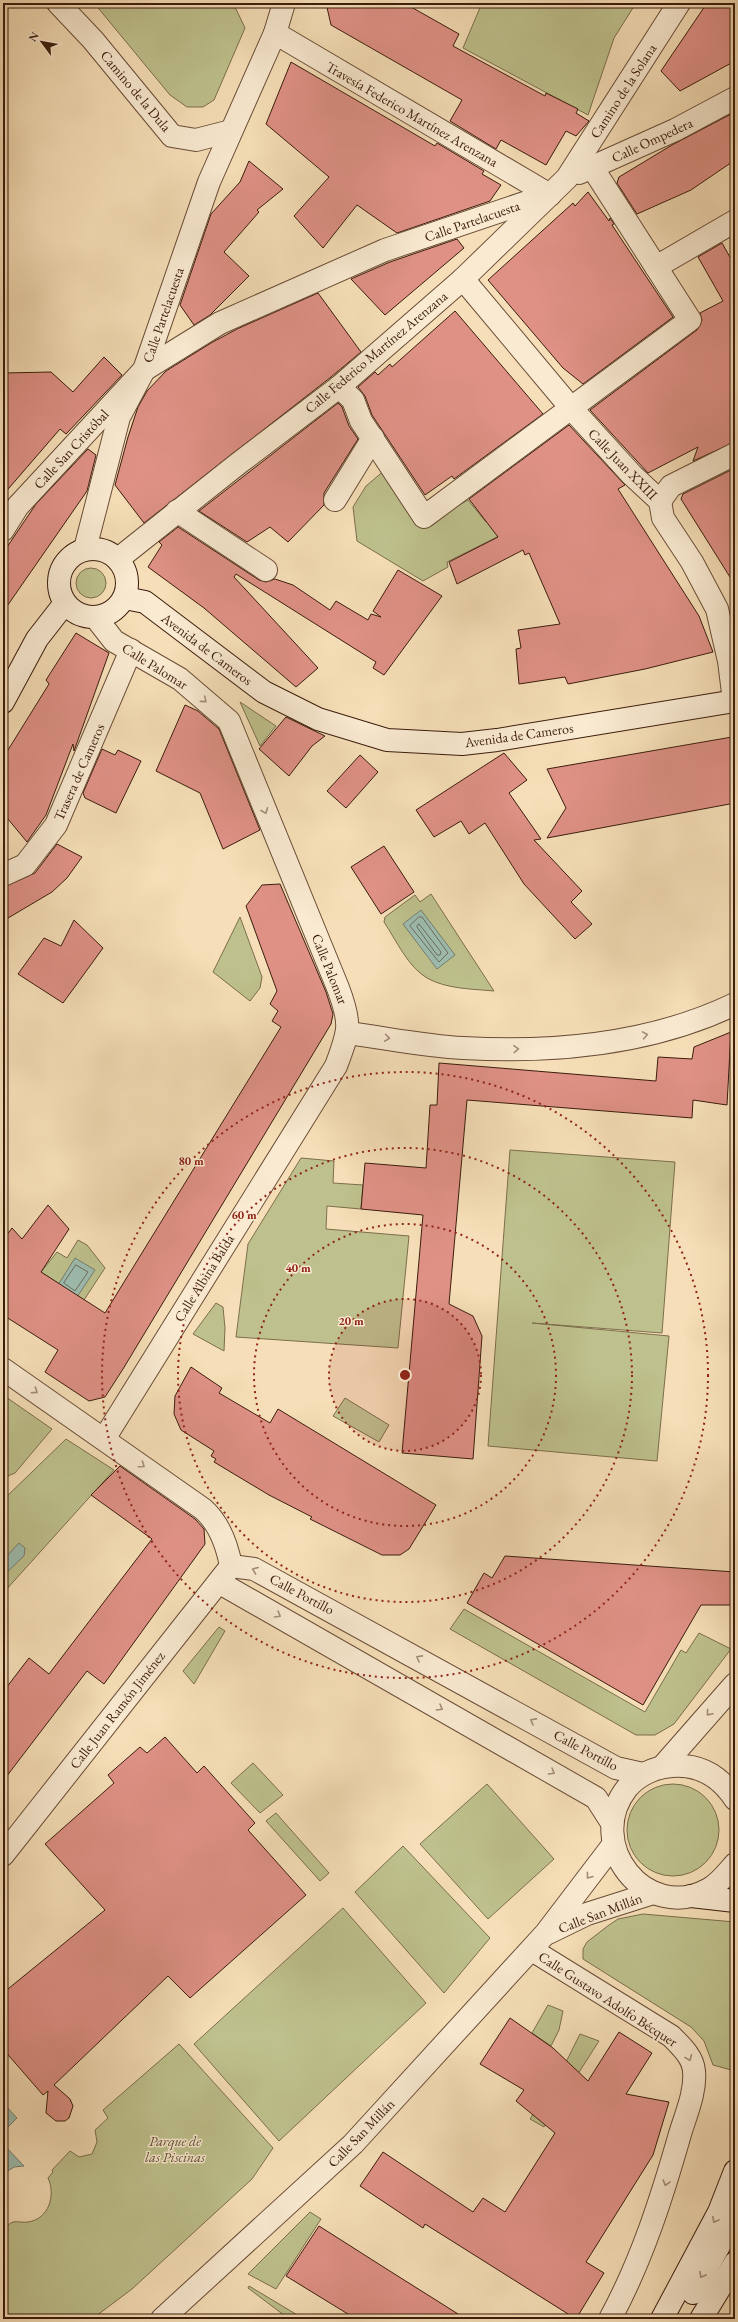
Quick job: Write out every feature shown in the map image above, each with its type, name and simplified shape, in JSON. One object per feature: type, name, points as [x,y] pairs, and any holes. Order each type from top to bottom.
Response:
[{"type":"street","name":"Camino de la Dula","points":[[58,3],[93,40],[172,136],[196,140],[231,131]]},
{"type":"street","name":"Calle Partelacuesta","points":[[144,370],[209,182],[275,33],[284,3]]},
{"type":"street","name":"Camino de la Solana","points":[[567,178],[679,3]]},
{"type":"street","name":"Travesía Federico Martínez Arenzana","points":[[275,33],[550,195]]},
{"type":"street","name":"Calle Ompedera","points":[[567,178],[675,130],[735,98]]},
{"type":"street","points":[[339,387],[353,400],[361,420],[424,517],[690,320],[592,167]]},
{"type":"street","name":"Calle Federico Martínez Arenzana","points":[[118,559],[339,387],[463,279],[567,178]]},
{"type":"street","name":"Calle Partelacuesta","points":[[144,370],[220,323],[385,250],[550,195]]},
{"type":"street","points":[[656,267],[735,221]]},
{"type":"street","name":"Calle Juan XXIII","points":[[463,279],[571,408],[632,475],[660,500],[663,518],[692,562],[717,609],[729,660],[734,701]]},
{"type":"street","points":[[84,549],[119,417],[144,370]]},
{"type":"street","name":"Calle San Cristóbal","points":[[3,530],[18,506],[144,370]]},
{"type":"street","points":[[335,500],[373,438]]},
{"type":"street","points":[[660,500],[671,486],[735,454]]},
{"type":"street","points":[[177,512],[266,570]]},
{"type":"street","points":[[96,548],[108,552],[118,559],[126,570],[128,584],[125,598],[113,611],[96,618],[74,612],[66,603],[60,591],[59,578],[64,565],[72,555],[84,549],[96,548]]},
{"type":"street","name":"Avenida de Cameros","points":[[125,598],[146,602],[264,692],[318,720],[387,740],[462,744],[483,742],[734,701]]},
{"type":"street","points":[[3,702],[37,639],[66,603]]},
{"type":"street","name":"Calle Palomar","points":[[96,618],[114,641],[180,679],[229,721],[338,988],[346,1009],[348,1033]]},
{"type":"street","name":"Trasera de Cameros","points":[[3,875],[25,865],[56,825],[131,650]]},
{"type":"street","points":[[348,1033],[461,1048],[512,1049],[589,1045],[659,1032],[735,1004]]},
{"type":"street","name":"Calle Albina Balda","points":[[104,1439],[336,1066],[348,1033]]},
{"type":"street","points":[[3,1369],[209,1514],[223,1537],[225,1574]]},
{"type":"street","name":"Calle Portillo","points":[[225,1574],[254,1569],[616,1768],[643,1774]]},
{"type":"street","name":"Calle Portillo","points":[[225,1574],[596,1798],[612,1823]]},
{"type":"street","name":"Calle Juan Ramón Jiménez","points":[[3,1855],[225,1574]]},
{"type":"street","points":[[663,1766],[735,1684]]},
{"type":"street","points":[[735,1799],[726,1785],[707,1771],[685,1765],[663,1766],[643,1774],[631,1783],[615,1808],[612,1823],[613,1845],[618,1860],[627,1874],[639,1885],[654,1893],[672,1897],[691,1896],[735,1901]]},
{"type":"street","name":"Calle San Millán","points":[[162,2319],[353,2144],[532,1950],[613,1845]]},
{"type":"street","points":[[691,1896],[709,1889],[724,1878],[735,1864]]},
{"type":"street","name":"Calle San Millán","points":[[546,1933],[587,1914],[654,1893]]},
{"type":"street","name":"Calle Gustavo Adolfo Bécquer","points":[[532,1950],[671,2036],[686,2050],[694,2070],[692,2092],[658,2211],[610,2319]]},
{"type":"street","points":[[662,2319],[719,2212],[735,2171]]},
{"type":"street","points":[[678,2319],[735,2217]]},
{"type":"street","points":[[702,2319],[735,2263]]},
{"type":"green space","points":[[94,3],[228,3],[236,9],[245,28],[214,100],[203,107],[187,107],[170,95]]},
{"type":"green space","points":[[482,3],[636,3],[614,38],[588,115],[463,48]]},
{"type":"green space","points":[[386,469],[424,525],[468,500],[486,522],[497,514],[511,530],[447,562],[448,567],[423,581],[357,541],[353,507],[366,486]]},
{"type":"green space","points":[[91,568],[102,572],[106,583],[102,594],[91,598],[80,594],[76,583],[80,572]]},
{"type":"green space","points":[[240,702],[276,726],[260,746]]},
{"type":"green space","points":[[431,894],[494,991],[460,988],[434,982],[420,973],[403,953],[384,922],[385,917],[415,895],[420,902]]},
{"type":"green space","points":[[240,917],[262,977],[260,988],[250,1001],[213,972]]},
{"type":"green space","points":[[510,1150],[675,1162],[662,1333],[532,1323],[669,1336],[657,1461],[488,1446]]},
{"type":"green space","points":[[301,1158],[334,1161],[333,1183],[363,1185],[361,1209],[327,1206],[326,1229],[409,1236],[398,1348],[236,1337],[248,1244]]},
{"type":"green space","points":[[78,1240],[87,1245],[105,1268],[84,1300],[41,1272],[57,1252],[67,1258]]},
{"type":"green space","points":[[216,1303],[223,1307],[225,1328],[224,1351],[193,1334]]},
{"type":"green space","points":[[3,1395],[52,1429],[15,1473],[3,1478]]},
{"type":"green space","points":[[345,1398],[389,1425],[379,1442],[333,1416]]},
{"type":"green space","points":[[66,1439],[114,1470],[5,1591],[6,1641],[3,1646],[3,1532],[8,1527],[3,1523],[3,1500]]},
{"type":"green space","points":[[464,1609],[645,1712],[681,1650],[686,1653],[699,1633],[731,1649],[674,1724],[655,1735],[636,1735],[450,1629]]},
{"type":"green space","points":[[219,1627],[225,1631],[194,1684],[183,1671]]},
{"type":"green space","points":[[253,1763],[283,1795],[260,1813],[231,1783]]},
{"type":"green space","points":[[487,1784],[554,1859],[488,1919],[420,1844]]},
{"type":"green space","points":[[673,1784],[691,1787],[706,1797],[716,1812],[719,1830],[716,1848],[706,1863],[691,1873],[673,1876],[655,1873],[640,1863],[630,1848],[627,1830],[630,1812],[640,1797],[655,1787]]},
{"type":"green space","points":[[276,1813],[329,1873],[320,1881],[266,1821]]},
{"type":"green space","points":[[403,1846],[490,1938],[444,1993],[355,1892]]},
{"type":"green space","points":[[343,1908],[426,2003],[279,2141],[194,2044]]},
{"type":"green space","points":[[643,1914],[735,1922],[735,2071],[713,2065],[704,2041],[691,2027],[583,1959],[583,1949],[587,1942],[609,1925],[618,1919]]},
{"type":"green space","points":[[548,2005],[563,2011],[559,2030],[551,2046],[532,2033]]},
{"type":"green space","points":[[580,2034],[599,2041],[544,2127],[530,2119],[566,2062]]},
{"type":"green space","name":"Parque de las Piscinas","points":[[179,2044],[273,2148],[252,2179],[132,2289],[92,2319],[3,2319],[3,2230],[13,2222],[28,2222],[35,2220],[46,2211],[51,2199],[48,2178],[53,2172],[52,2170],[70,2151],[79,2157],[92,2154],[97,2142],[95,2130],[108,2118],[103,2110]]},
{"type":"green space","points":[[310,2212],[321,2219],[276,2289],[248,2274]]},
{"type":"green space","points":[[249,2286],[304,2319],[289,2319],[248,2288]]},
{"type":"water","points":[[421,910],[455,955],[437,969],[403,924]]},
{"type":"water","points":[[75,1258],[95,1270],[77,1297],[58,1285]]},
{"type":"water","points":[[19,1543],[25,1548],[24,1556],[3,1576],[3,1560]]},
{"type":"water","points":[[3,2103],[17,2118],[3,2132]]},
{"type":"water","points":[[3,2144],[24,2166],[14,2167],[3,2174]]},
{"type":"building","points":[[326,3],[404,3],[459,34],[453,46],[545,96],[546,93],[578,109],[576,113],[589,121],[576,136],[566,131],[546,165],[501,140],[496,149],[450,121],[462,100],[331,25]]},
{"type":"building","points":[[707,3],[735,3],[735,61],[680,91],[661,71]]},
{"type":"building","points":[[291,62],[435,146],[437,143],[484,171],[482,174],[501,185],[490,201],[397,233],[357,205],[323,248],[294,216],[329,177],[266,124]]},
{"type":"building","points":[[735,112],[735,160],[691,190],[637,214],[617,183],[619,177],[672,145]]},
{"type":"building","points":[[249,161],[283,189],[257,210],[259,212],[224,252],[249,276],[210,315],[194,325],[180,305],[211,214],[240,182]]},
{"type":"building","points":[[588,192],[609,221],[610,218],[614,224],[612,225],[673,317],[583,384],[563,368],[488,280],[573,203],[575,206]]},
{"type":"building","points":[[457,239],[464,248],[385,315],[351,279],[390,262]]},
{"type":"building","points":[[722,243],[735,266],[735,442],[693,461],[698,447],[648,473],[590,410],[697,330],[702,320],[700,313],[723,301],[698,257]]},
{"type":"building","points":[[318,293],[361,352],[144,523],[115,485],[138,407],[147,391],[166,371],[211,343],[237,329]]},
{"type":"building","points":[[455,311],[543,414],[454,479],[452,476],[425,495],[372,415],[365,396],[358,387],[375,372],[378,375],[390,364],[392,367]]},
{"type":"building","points":[[104,357],[122,375],[66,434],[60,429],[3,495],[3,373],[51,372],[73,392]]},
{"type":"building","points":[[338,403],[342,407],[349,426],[358,439],[324,493],[324,505],[288,542],[270,527],[247,542],[199,511]]},
{"type":"building","points":[[569,425],[625,485],[618,489],[699,616],[713,652],[645,669],[568,684],[565,677],[519,684],[516,649],[521,648],[518,630],[560,624],[529,553],[525,555],[523,550],[457,584],[449,562],[498,537],[469,499]]},
{"type":"building","points":[[88,449],[96,455],[87,491],[3,612],[3,553],[36,504]]},
{"type":"building","points":[[735,468],[735,585],[681,499],[683,494]]},
{"type":"building","points":[[178,527],[259,580],[266,582],[275,579],[293,585],[330,610],[336,601],[368,620],[371,614],[381,617],[373,611],[398,570],[442,596],[384,675],[373,668],[376,662],[236,574],[234,577],[318,668],[296,687],[204,608],[148,567],[162,545],[159,542]]},
{"type":"building","points":[[76,633],[109,653],[74,751],[73,744],[46,815],[27,842],[3,813],[3,758],[49,684],[46,680]]},
{"type":"building","points":[[185,705],[198,711],[219,729],[260,830],[223,849],[200,793],[156,771]]},
{"type":"building","points":[[286,717],[325,736],[312,746],[289,776],[259,749]]},
{"type":"building","points":[[732,737],[735,755],[735,803],[547,838],[566,808],[547,769]]},
{"type":"building","points":[[102,749],[115,755],[118,750],[141,761],[116,813],[85,798],[83,793]]},
{"type":"building","points":[[504,753],[527,780],[509,793],[541,839],[534,840],[582,891],[571,902],[592,924],[575,939],[524,884],[485,823],[469,834],[461,821],[434,837],[416,810]]},
{"type":"building","points":[[360,755],[378,772],[346,808],[327,791]]},
{"type":"building","points":[[57,844],[82,857],[67,878],[52,892],[3,921],[3,887],[35,873]]},
{"type":"building","points":[[384,846],[414,892],[381,914],[351,867]]},
{"type":"building","points":[[280,884],[326,992],[333,1014],[331,1024],[123,1369],[105,1397],[89,1401],[45,1372],[58,1350],[3,1315],[3,1240],[12,1228],[22,1239],[48,1205],[69,1229],[41,1272],[105,1313],[281,1027],[272,1021],[278,1011],[270,1004],[277,991],[246,906],[262,885]]},
{"type":"building","points":[[74,920],[103,948],[63,1003],[18,974],[44,938],[61,946]]},
{"type":"building","points":[[731,1032],[727,1105],[693,1100],[692,1118],[467,1100],[449,1304],[473,1316],[482,1336],[473,1459],[402,1453],[423,1215],[361,1209],[365,1163],[426,1168],[430,1105],[437,1105],[439,1063],[656,1081],[658,1057],[692,1059],[694,1047]]},
{"type":"building","points":[[191,1367],[222,1388],[219,1393],[270,1423],[278,1409],[436,1505],[409,1549],[400,1555],[382,1555],[310,1519],[312,1517],[269,1495],[214,1462],[216,1459],[211,1456],[214,1451],[181,1430],[174,1414],[175,1396]]},
{"type":"building","points":[[120,1466],[195,1519],[204,1529],[205,1544],[104,1684],[87,1671],[3,1781],[3,1692],[29,1658],[49,1674],[152,1539],[91,1495]]},
{"type":"building","points":[[505,1556],[735,1572],[735,1605],[701,1605],[643,1705],[467,1603],[484,1573],[492,1578]]},
{"type":"building","points":[[165,1737],[197,1773],[204,1766],[255,1823],[248,1830],[306,1895],[190,1998],[168,1976],[54,2085],[70,2099],[73,2106],[69,2118],[65,2121],[56,2121],[46,2113],[48,2091],[43,2095],[3,2049],[3,1993],[105,1910],[45,1844],[114,1783],[108,1775],[140,1747],[147,1753]]},
{"type":"building","points":[[510,2018],[553,2048],[588,2081],[619,2032],[652,2053],[626,2094],[669,2102],[653,2155],[586,2262],[604,2273],[576,2319],[425,2224],[423,2228],[360,2186],[383,2152],[473,2212],[483,2198],[505,2212],[555,2133],[516,2101],[524,2090],[480,2064]]},
{"type":"building","points":[[319,2226],[466,2319],[356,2319],[286,2276]]}]
